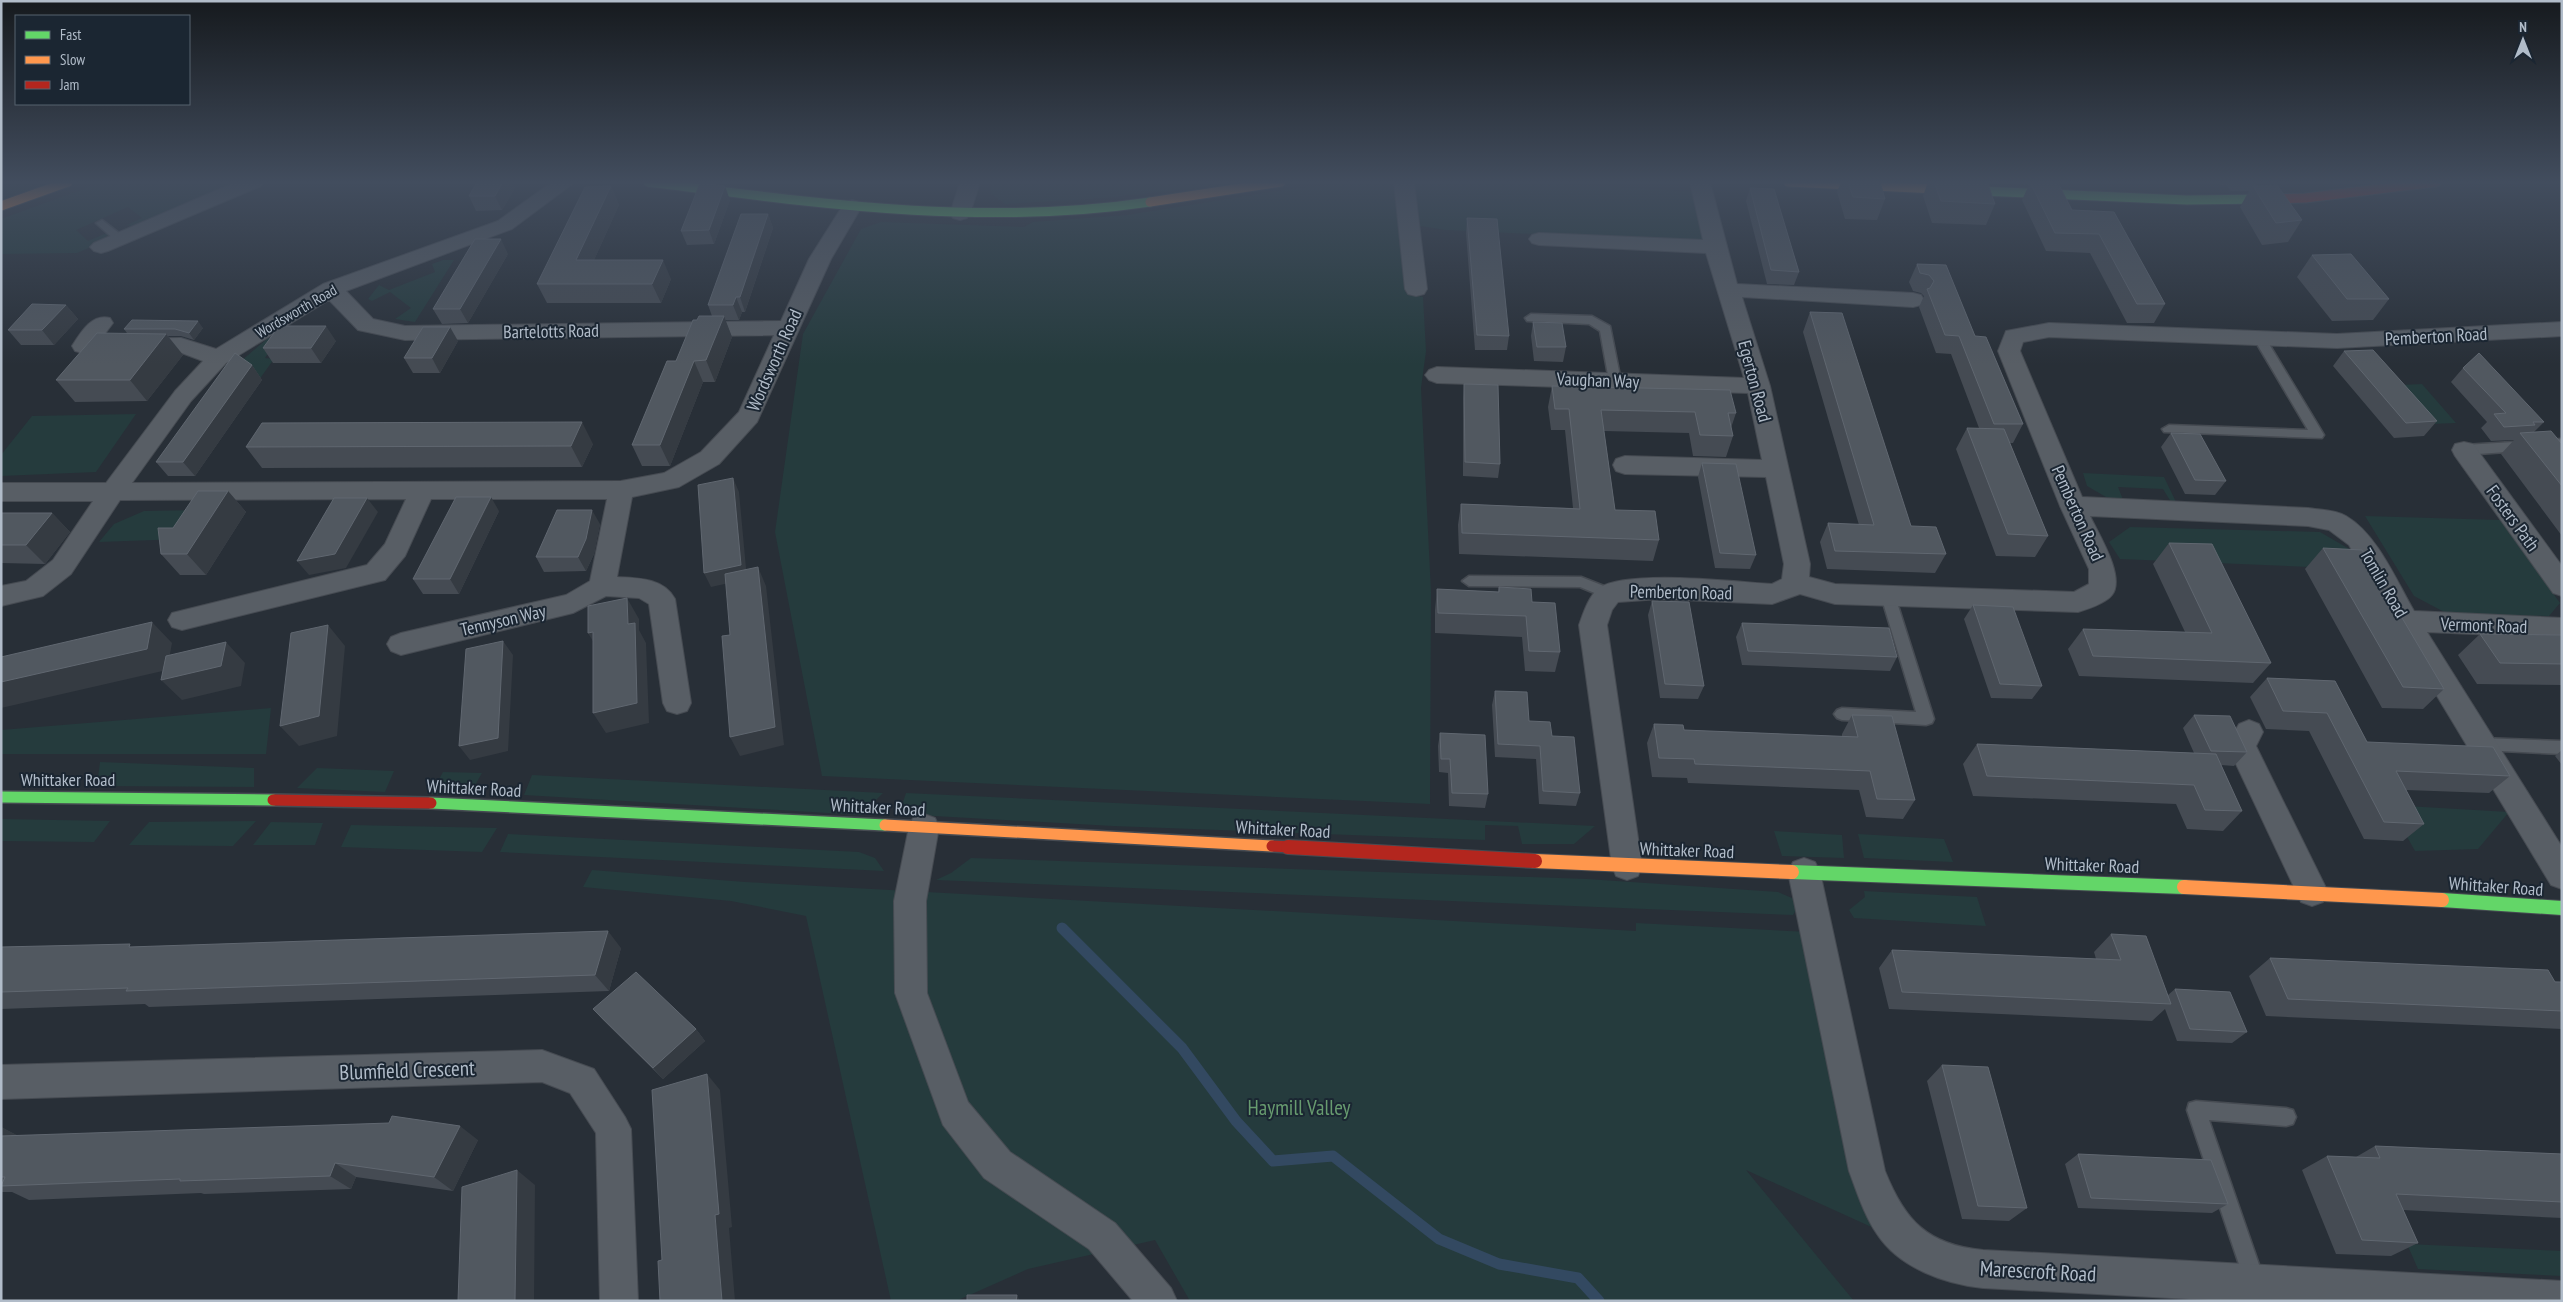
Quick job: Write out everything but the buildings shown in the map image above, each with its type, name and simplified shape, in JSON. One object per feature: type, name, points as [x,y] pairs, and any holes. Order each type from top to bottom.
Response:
[{"type":"street","points":[[101,247],[111,243]]},
{"type":"street","name":"Wordsworth Road","points":[[1,596],[34,589],[62,567],[113,491],[183,396],[218,358],[331,289],[457,243]]},
{"type":"street","name":"Wordsworth Road","points":[[1,492],[621,490],[670,481],[710,458],[749,416],[787,328],[830,243]]},
{"type":"street","points":[[1411,243],[1416,288]]},
{"type":"street","points":[[1622,243],[1715,247]]},
{"type":"street","name":"Egerton Road","points":[[1714,243],[1758,386],[1797,564],[1795,583]]},
{"type":"street","name":"Bartelotts Road","points":[[331,289],[366,324],[405,333],[787,328]]},
{"type":"street","points":[[1729,290],[1913,300]]},
{"type":"street","points":[[102,323],[84,346],[182,345],[218,358]]},
{"type":"street","name":"Pemberton Road","points":[[1627,866],[1593,625],[1597,610],[1609,594],[1620,590],[1643,589],[1772,594],[1786,590],[1795,583],[1835,594],[2078,602],[2102,589],[2102,569],[2073,506],[2009,351],[2014,336],[2050,330],[2260,340],[2337,341],[2562,329]]},
{"type":"street","name":"Vaughan Way","points":[[1437,375],[1758,386]]},
{"type":"street","name":"Fosters Path","points":[[2464,450],[2562,586]]},
{"type":"street","points":[[1625,465],[1776,469]]},
{"type":"street","points":[[182,620],[376,573],[396,549],[423,490]]},
{"type":"street","points":[[621,490],[602,586],[644,588],[662,599],[677,703]]},
{"type":"street","name":"Tomlin Road","points":[[2073,506],[2308,517],[2336,522],[2358,538],[2406,621],[2562,874]]},
{"type":"street","name":"Tennyson Way","points":[[401,644],[573,603],[602,586]]},
{"type":"street","name":"Vermont Road","points":[[2406,621],[2562,628]]},
{"type":"street","points":[[2249,732],[2241,745],[2312,892]]},
{"type":"street","name":"Whittaker Road","points":[[1,797],[64,796],[414,802],[924,827],[1627,866],[2312,892],[2562,908]]},
{"type":"street","points":[[924,827],[910,901],[911,994],[955,1113],[997,1165],[1102,1236],[1158,1301]]},
{"type":"street","name":"Marescroft Road","points":[[1804,872],[1867,1172],[1890,1222],[1905,1240],[1938,1259],[1962,1266],[2255,1282],[2463,1298],[2562,1300]]},
{"type":"street","name":"Blumfield Crescent","points":[[1,1082],[542,1066],[582,1081],[613,1129],[619,1301]]},
{"type":"lane","points":[[1531,318],[1592,320],[1606,329],[1615,381]]},
{"type":"lane","points":[[2169,430],[2317,435],[2260,340]]},
{"type":"lane","points":[[2464,450],[2562,443]]},
{"type":"lane","points":[[1469,581],[1581,582],[1609,594]]},
{"type":"lane","points":[[1842,714],[1926,719],[1888,596]]},
{"type":"lane","points":[[2482,744],[2562,748]]},
{"type":"lane","points":[[2255,1282],[2196,1110],[2286,1117]]},
{"type":"green space","points":[[1,243],[101,243],[77,253],[1,254]]},
{"type":"green space","points":[[853,243],[1403,243],[1406,293],[1423,297],[1426,351],[1421,388],[1431,592],[1430,804],[822,776],[775,532],[803,334]]},
{"type":"green space","points":[[443,260],[454,260],[415,322],[395,319],[411,308],[390,292],[372,301],[368,299],[379,285],[389,290],[435,272],[432,264]]},
{"type":"green space","points":[[268,338],[278,338],[265,358],[274,359],[256,384],[220,379]]},
{"type":"green space","points":[[2422,384],[2456,423],[2430,424],[2400,385]]},
{"type":"green space","points":[[136,414],[96,472],[1,476],[1,455],[32,416]]},
{"type":"green space","points":[[2083,473],[2164,477],[2176,502],[2171,502],[2163,489],[2118,487],[2124,502],[2106,497],[2087,486]]},
{"type":"green space","points":[[201,510],[183,539],[99,542],[114,524],[144,511]]},
{"type":"green space","points":[[2365,516],[2500,520],[2560,603],[2549,616],[2448,614],[2414,596]]},
{"type":"green space","points":[[2130,527],[2320,532],[2351,550],[2359,569],[2120,559],[2109,542]]},
{"type":"green space","points":[[271,708],[266,754],[1,754],[1,730]]},
{"type":"green space","points":[[100,762],[254,768],[254,787],[97,786]]},
{"type":"green space","points":[[317,768],[394,771],[385,792],[297,788]]},
{"type":"green space","points":[[443,772],[482,773],[470,794],[431,794]]},
{"type":"green space","points":[[532,775],[883,793],[861,815],[524,795]]},
{"type":"green space","points":[[906,793],[1595,826],[1574,844],[1522,844],[1518,826],[1485,825],[1485,840],[1113,826],[899,814]]},
{"type":"green space","points":[[2389,805],[2509,812],[2478,849],[2415,851]]},
{"type":"green space","points":[[1,819],[110,821],[94,842],[1,841]]},
{"type":"green space","points":[[256,821],[233,846],[129,845],[149,822]]},
{"type":"green space","points":[[271,822],[323,823],[315,845],[253,845]]},
{"type":"green space","points":[[351,825],[497,828],[482,852],[341,847]]},
{"type":"green space","points":[[1774,831],[1842,835],[1844,858],[1782,856]]},
{"type":"green space","points":[[508,834],[859,852],[875,858],[884,871],[500,852]]},
{"type":"green space","points":[[1858,834],[1944,839],[1953,862],[1864,858]]},
{"type":"green space","points":[[971,858],[1587,879],[1778,892],[1801,902],[1793,915],[936,880],[951,873]]},
{"type":"green space","name":"Haymill Valley","points":[[592,870],[745,882],[1636,931],[1636,923],[1809,932],[1878,1230],[1746,1170],[1854,1301],[1190,1301],[1155,1240],[1028,1269],[956,1301],[891,1301],[806,916],[731,901],[583,887]]},
{"type":"green space","points":[[1864,891],[1977,897],[1986,926],[1854,918],[1849,910],[1865,897]]},
{"type":"green space","points":[[2407,1244],[2562,1251],[2562,1276],[2418,1269]]},
{"type":"waterway","points":[[1062,928],[1182,1048],[1236,1121],[1273,1161],[1333,1156],[1439,1239],[1499,1264],[1578,1278],[1599,1301]]},
{"type":"traffic: fast","points":[[1,797],[273,800]]},
{"type":"traffic: fast","points":[[431,803],[885,825]]},
{"type":"traffic: fast","points":[[1792,872],[2184,887]]},
{"type":"traffic: fast","points":[[2442,900],[2562,908]]},
{"type":"traffic: slow","points":[[885,825],[1272,846]]},
{"type":"traffic: slow","points":[[1535,861],[1792,872]]},
{"type":"traffic: slow","points":[[2184,887],[2442,900]]},
{"type":"traffic: jam","points":[[273,800],[431,803]]},
{"type":"traffic: jam","points":[[1272,846],[1535,861]]}]
